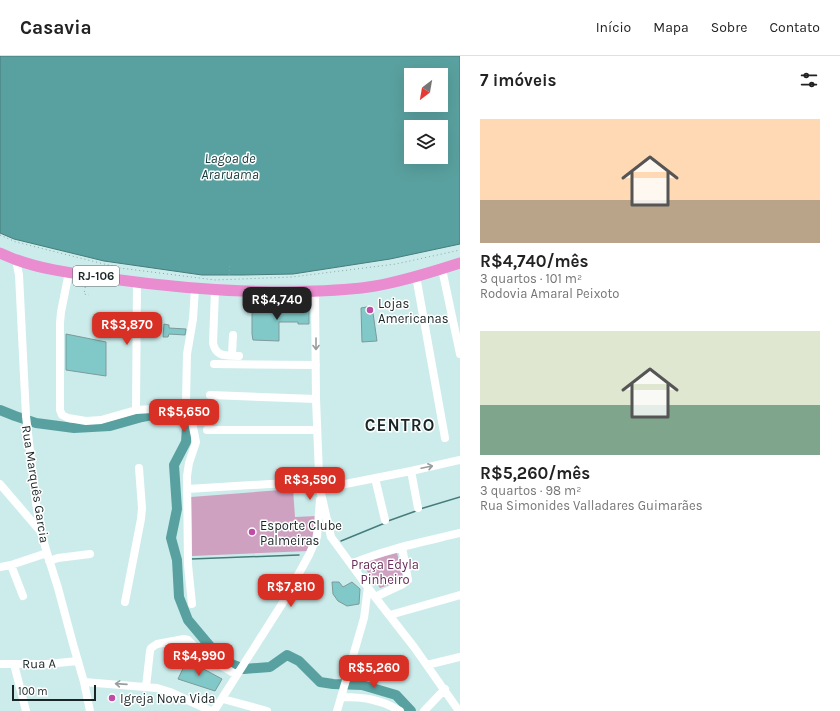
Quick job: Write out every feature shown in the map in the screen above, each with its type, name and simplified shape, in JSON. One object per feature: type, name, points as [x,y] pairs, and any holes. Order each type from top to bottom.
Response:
[{"type":"highway","name":"RJ-106","points":[[0,253],[39,266],[87,275],[215,290],[251,291],[342,290],[374,286],[460,263]]},
{"type":"street","name":"Rua Marquês Garcia","points":[[21,261],[19,274],[26,416],[36,503],[41,532],[84,682],[90,711]]},
{"type":"street","points":[[442,269],[460,354]]},
{"type":"street","points":[[69,272],[60,322],[63,364],[60,410],[62,415],[68,418],[86,421],[101,420],[136,410],[169,408],[180,409],[188,415],[193,427],[196,442],[187,476],[188,565],[192,604]]},
{"type":"street","points":[[416,276],[445,438]]},
{"type":"street","points":[[136,410],[137,282]]},
{"type":"street","points":[[186,403],[187,354],[193,319],[195,288]]},
{"type":"street","points":[[215,290],[213,343],[215,350],[220,354],[236,356],[233,335]]},
{"type":"street","points":[[315,291],[317,430],[323,514],[331,537],[460,711]]},
{"type":"street","points":[[214,364],[316,365]]},
{"type":"street","points":[[210,395],[316,399]]},
{"type":"street","points":[[207,430],[317,430]]},
{"type":"street","points":[[187,489],[320,485],[374,478],[460,460]]},
{"type":"street","points":[[125,602],[141,519],[142,508],[139,468]]},
{"type":"street","points":[[411,471],[418,508]]},
{"type":"street","points":[[374,478],[385,520]]},
{"type":"street","points":[[0,484],[41,532]]},
{"type":"street","points":[[21,508],[29,510],[36,503]]},
{"type":"street","points":[[214,711],[282,604],[301,570],[317,537],[323,514]]},
{"type":"street","points":[[351,564],[402,546],[460,533]]},
{"type":"street","points":[[317,537],[331,537]]},
{"type":"street","points":[[375,597],[403,584],[408,580],[402,546]]},
{"type":"street","points":[[0,567],[48,557],[58,558],[90,554]]},
{"type":"street","points":[[11,565],[23,596]]},
{"type":"street","points":[[337,711],[364,618],[368,587]]},
{"type":"street","points":[[390,615],[460,595]]},
{"type":"street","points":[[146,687],[151,648],[156,644],[184,639],[190,642],[206,656],[239,672]]},
{"type":"street","points":[[427,665],[460,656]]},
{"type":"street","name":"Rua A","points":[[0,664],[47,664],[78,661]]},
{"type":"street","points":[[14,664],[26,711]]},
{"type":"street","points":[[84,682],[157,688],[170,692],[210,711]]},
{"type":"street","points":[[424,711],[445,690]]},
{"type":"street","points":[[342,693],[375,699],[400,711]]},
{"type":"street","points":[[222,698],[267,711]]},
{"type":"path","points":[[0,235],[16,242],[120,268],[214,280],[292,277],[396,264],[460,250]]},
{"type":"path","points":[[229,275],[230,264]]},
{"type":"path","points":[[87,275],[84,294],[89,295]]},
{"type":"green space","name":"Esporte Clube Palmeiras","points":[[293,489],[295,517],[317,516],[309,551],[192,556],[191,497]]},
{"type":"green space","name":"Praça Edyla Pinheiro","points":[[397,553],[404,580],[380,588],[360,562]]},
{"type":"water","name":"Lagoa de Araruama","points":[[0,56],[460,56],[460,244],[390,259],[293,274],[202,275],[104,261],[14,239],[0,233]]},
{"type":"building","points":[[309,306],[309,324],[298,324],[298,322],[279,322],[279,341],[253,340],[252,310],[258,310],[258,312],[277,313],[277,307]]},
{"type":"building","points":[[372,306],[377,341],[362,342],[361,308]]},
{"type":"building","points":[[164,324],[169,325],[169,328],[186,329],[185,335],[169,334],[168,337],[163,337]]},
{"type":"building","points":[[66,334],[106,342],[106,376],[66,370]]},
{"type":"building","points":[[332,582],[339,582],[343,587],[352,582],[360,589],[359,604],[347,606],[338,601],[333,594]]},
{"type":"building","points":[[187,660],[222,679],[215,691],[178,679]]},
{"type":"waterway","points":[[0,410],[36,423],[74,428],[110,426],[142,417],[168,412],[182,417],[187,427],[186,442],[174,465],[177,509],[171,538],[177,560],[179,597],[188,620],[214,651],[231,664],[244,669],[270,667],[287,655],[299,661],[320,682],[362,685],[396,695],[411,711]]},
{"type":"waterway","points":[[420,509],[460,497]]},
{"type":"waterway","points":[[388,521],[416,511]]},
{"type":"waterway","points":[[341,541],[385,523]]},
{"type":"waterway","points":[[191,559],[299,555]]},
{"type":"place","name":"Lojas Americanas","points":[[370,310]]},
{"type":"place","name":"Esporte Clube Palmeiras","points":[[252,532]]},
{"type":"place","name":"Igreja Nova Vida","points":[[112,698]]},
{"type":"district","name":"CENTRO","points":[[400,425]]}]
